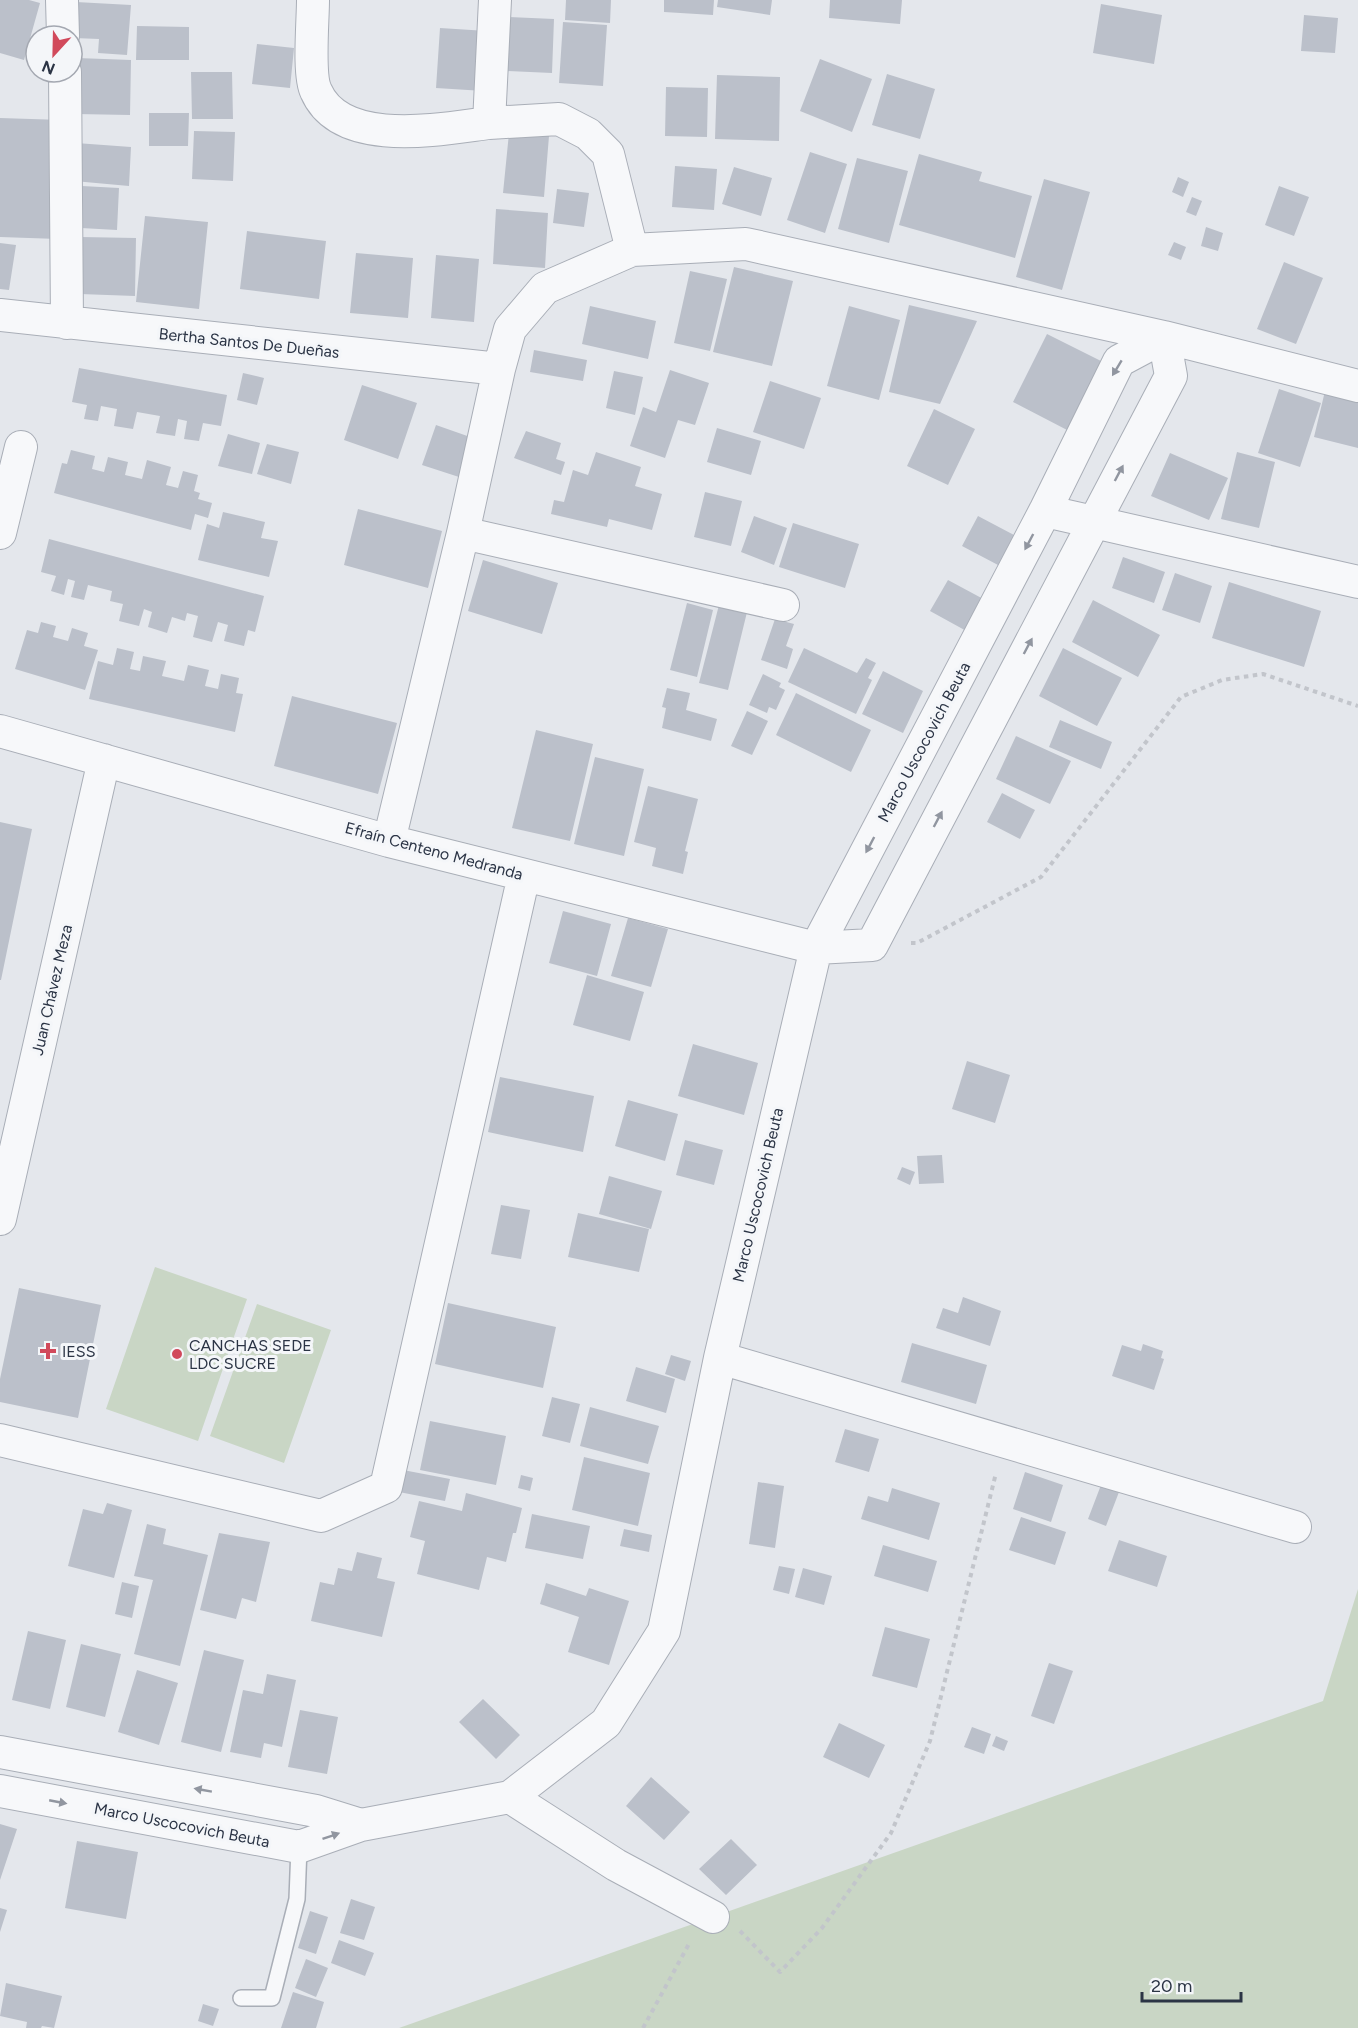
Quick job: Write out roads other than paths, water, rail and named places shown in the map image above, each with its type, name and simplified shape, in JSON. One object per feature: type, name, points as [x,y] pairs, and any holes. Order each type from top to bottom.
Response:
[{"type":"street","points":[[62,0],[63,24]]},
{"type":"street","points":[[313,0],[312,65],[315,91],[337,116],[357,126],[388,131],[417,132],[489,123],[559,119],[588,134],[608,154],[632,250]]},
{"type":"street","points":[[489,123],[495,0]]},
{"type":"street","points":[[65,84],[67,323]]},
{"type":"street","points":[[389,841],[510,329],[545,288],[632,250],[746,244],[1164,337],[1358,386]]},
{"type":"street","name":"Bertha Santos De Dueñas","points":[[0,315],[499,369]]},
{"type":"street","points":[[1093,522],[1171,376],[1164,337]]},
{"type":"street","name":"Marco Uscocovich Beuta","points":[[0,1791],[299,1847],[361,1825],[510,1797],[606,1723],[664,1631],[720,1358],[816,948],[1045,511],[1119,361],[1164,337]]},
{"type":"street","points":[[1,528],[21,447]]},
{"type":"street","points":[[1045,511],[1358,582]]},
{"type":"street","name":"Efraín Centeno Medranda","points":[[0,731],[389,841],[816,948],[872,945],[1093,522]]},
{"type":"street","points":[[463,533],[783,605]]},
{"type":"street","name":"Juan Chávez Meza","points":[[0,1219],[104,760]]},
{"type":"street","points":[[0,1440],[321,1516],[386,1487],[524,875]]},
{"type":"street","points":[[720,1358],[1295,1527]]},
{"type":"street","name":"Marco Uscocovich Beuta","points":[[0,1752],[316,1810],[361,1825]]},
{"type":"street","points":[[510,1797],[616,1865],[713,1917]]},
{"type":"lane","points":[[241,1998],[272,1998],[297,1899],[299,1847]]},
{"type":"place","name":"IESS","points":[[48,1351]]},
{"type":"place","name":"CANCHAS SEDE LDC SUCRE","points":[[177,1354]]}]
